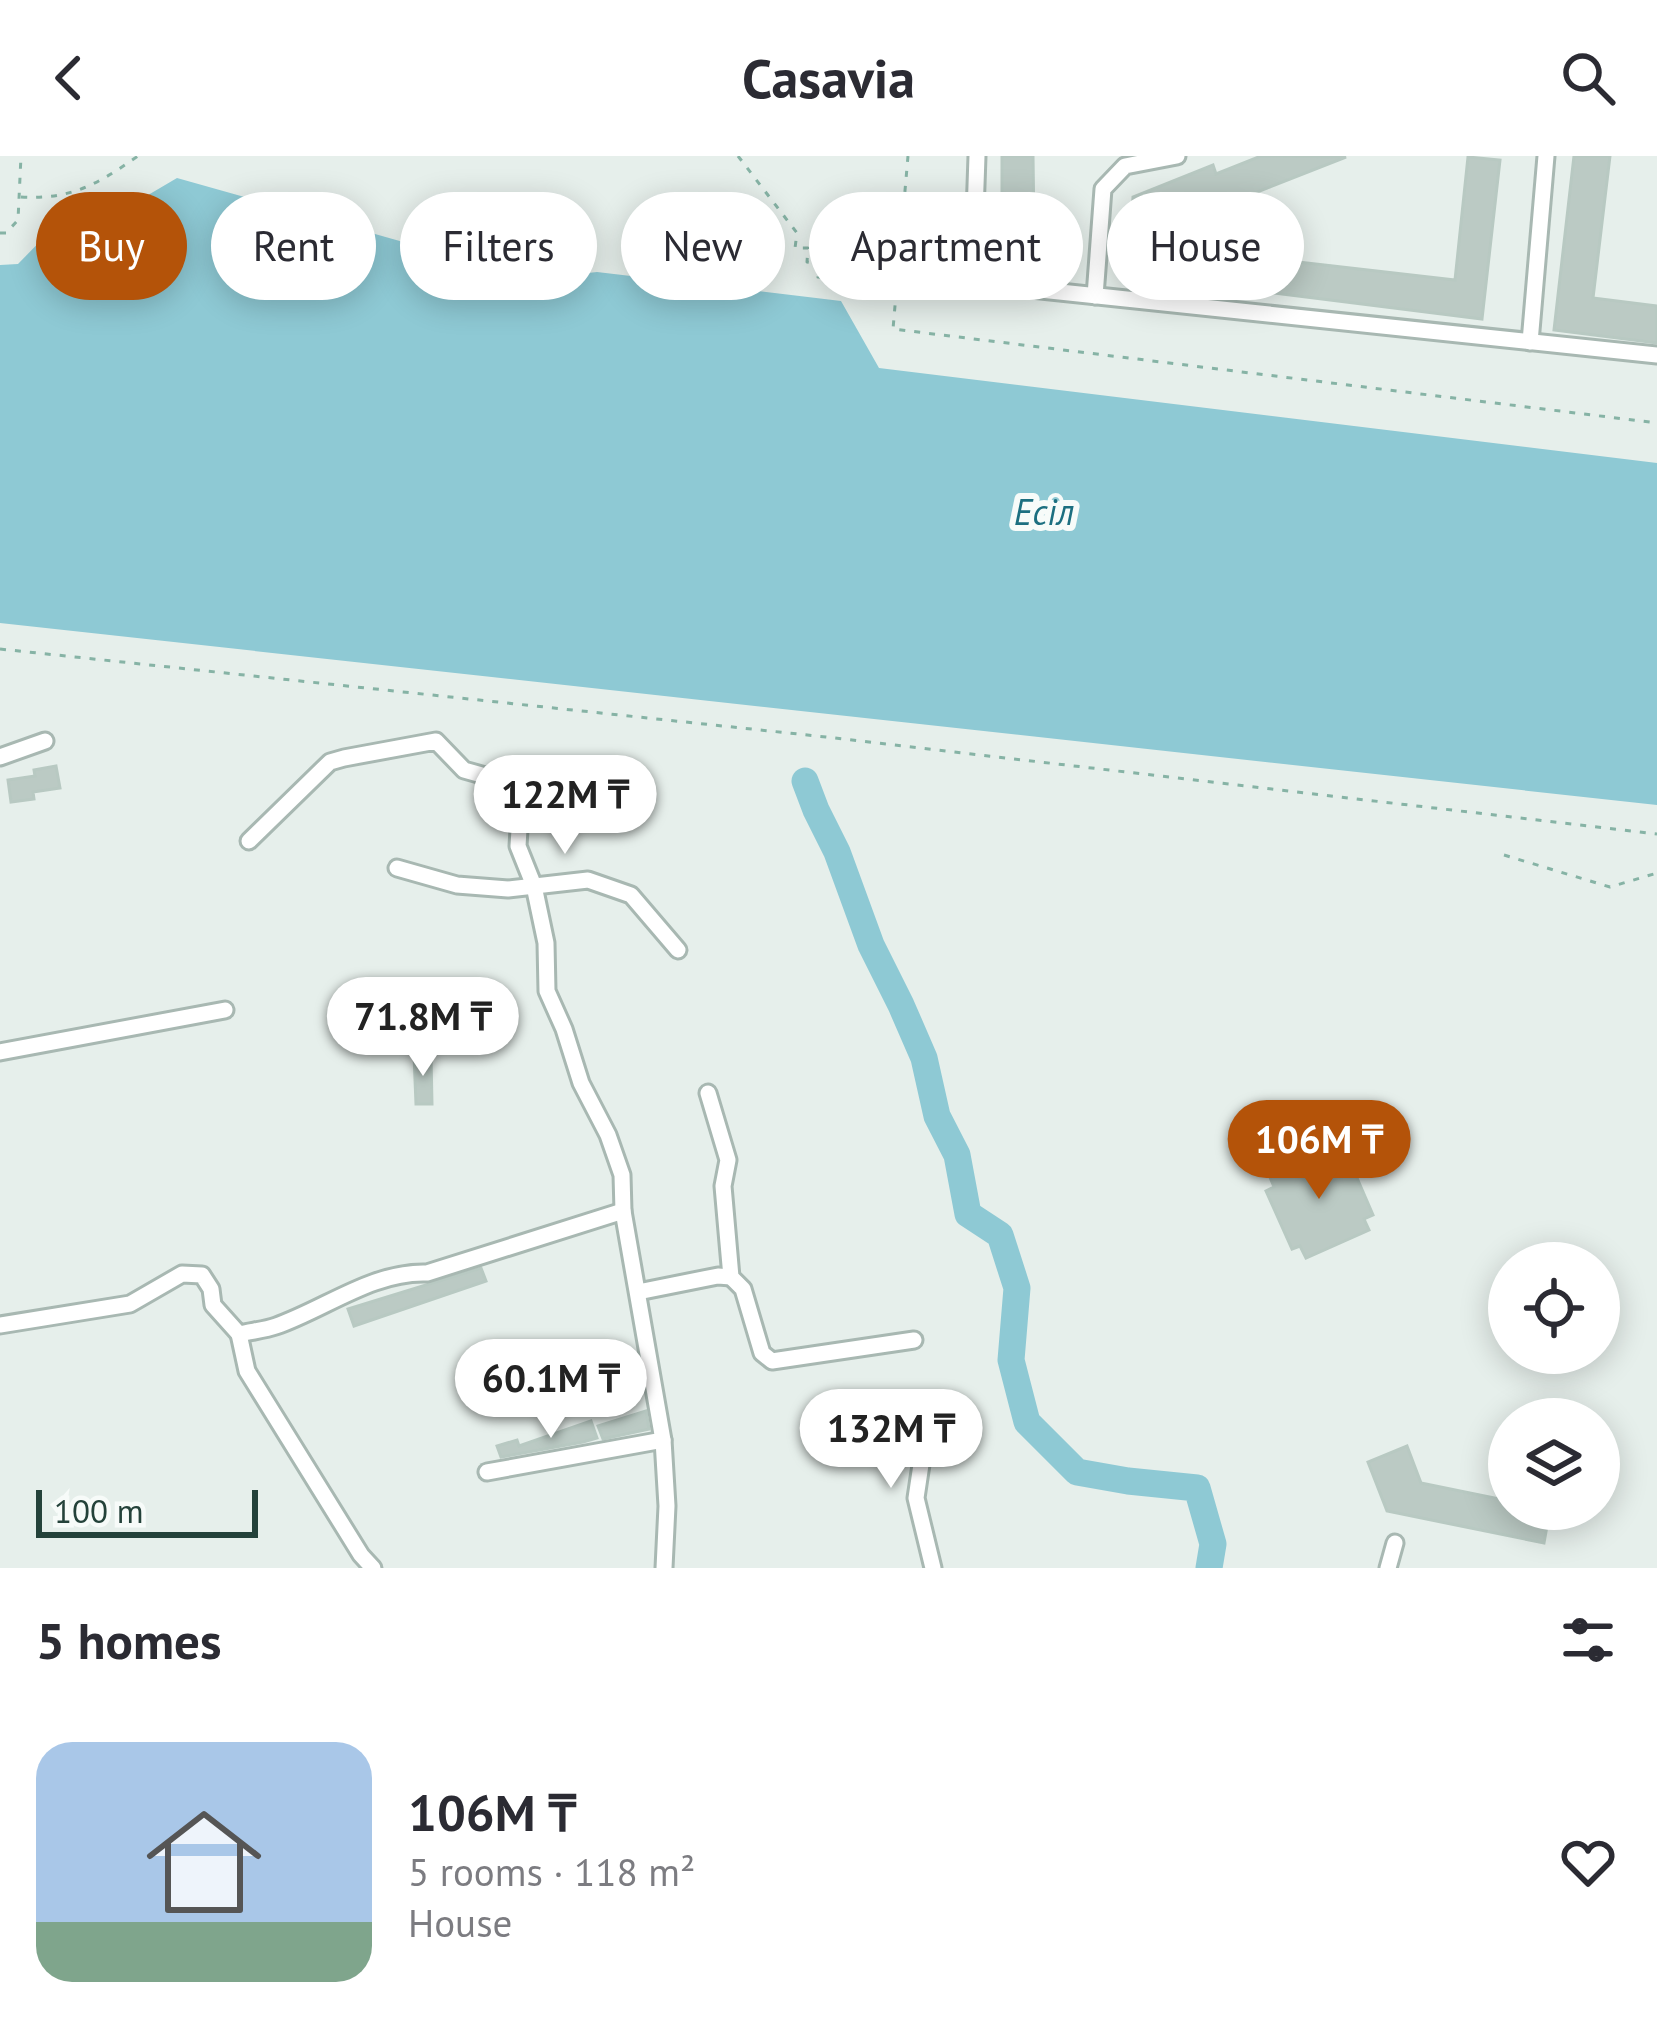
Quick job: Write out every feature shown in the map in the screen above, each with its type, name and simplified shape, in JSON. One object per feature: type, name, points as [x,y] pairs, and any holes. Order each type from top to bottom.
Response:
[{"type":"street","points":[[977,156],[973,273],[984,284],[1657,355]]},
{"type":"street","points":[[1095,296],[1103,189],[1125,166],[1177,156]]},
{"type":"street","points":[[1530,341],[1546,156]]},
{"type":"street","points":[[0,757],[45,741]]},
{"type":"street","points":[[249,842],[330,762],[436,741],[464,770],[502,782],[520,813],[518,846],[534,886],[546,943],[547,991],[622,1174],[623,1211],[663,1440],[664,1568]]},
{"type":"street","points":[[398,868],[458,885],[508,890],[589,880],[631,896],[678,950]]},
{"type":"street","points":[[0,1052],[225,1010]]},
{"type":"street","points":[[708,1093],[728,1160],[723,1186],[731,1277],[742,1289],[762,1353],[772,1361],[914,1340]]},
{"type":"street","points":[[239,1334],[275,1327],[332,1299],[407,1273],[427,1274],[623,1211]]},
{"type":"street","points":[[0,1325],[130,1304],[182,1274],[202,1275],[211,1288],[213,1305],[239,1334],[247,1371],[361,1556],[374,1568]]},
{"type":"street","points":[[638,1292],[731,1277]]},
{"type":"street","points":[[929,1411],[916,1498],[933,1568]]},
{"type":"street","points":[[488,1472],[663,1440]]},
{"type":"street","points":[[1388,1568],[1395,1543]]},
{"type":"path","points":[[0,233],[18,220],[21,156]]},
{"type":"path","points":[[21,197],[56,197],[85,190],[138,156]]},
{"type":"path","points":[[738,156],[796,233],[795,248],[808,248],[809,262]]},
{"type":"path","points":[[905,192],[908,156]]},
{"type":"path","points":[[895,300],[893,329],[1657,423]]},
{"type":"path","points":[[0,650],[826,737],[1657,834]]},
{"type":"path","points":[[1504,855],[1610,887],[1657,873]]},
{"type":"water","name":"Есіл","points":[[177,178],[226,192],[211,192],[211,300],[376,300],[376,234],[400,241],[400,300],[597,300],[597,272],[621,275],[621,300],[785,300],[785,294],[841,301],[879,368],[1657,463],[1657,805],[0,623],[0,265],[18,264],[36,246],[36,300],[187,300],[187,192],[153,192]]},
{"type":"building","points":[[1002,156],[1033,156],[1034,192],[1002,192]]},
{"type":"building","points":[[1261,156],[1346,157],[1257,192],[1146,192],[1213,165],[1216,174]]},
{"type":"building","points":[[1574,156],[1610,156],[1593,298],[1657,306],[1657,343],[1554,330]]},
{"type":"building","points":[[1468,157],[1500,160],[1482,319],[1304,297],[1304,263],[1455,280]]},
{"type":"building","points":[[56,766],[60,788],[11,802],[8,780],[35,776],[34,770]]},
{"type":"building","points":[[414,1055],[431,1055],[432,1104],[416,1104]]},
{"type":"building","points":[[1333,1146],[1339,1158],[1347,1155],[1373,1215],[1364,1219],[1369,1230],[1306,1258],[1300,1246],[1292,1249],[1266,1191],[1274,1187],[1269,1175]]},
{"type":"building","points":[[481,1268],[486,1281],[354,1326],[348,1309]]},
{"type":"building","points":[[646,1411],[649,1429],[603,1439],[598,1426]]},
{"type":"building","points":[[591,1421],[597,1438],[583,1442],[501,1457],[497,1446],[517,1440],[519,1446]]},
{"type":"building","points":[[1407,1446],[1421,1483],[1488,1497],[1488,1530],[1546,1530],[1544,1543],[1387,1511],[1368,1462]]},
{"type":"waterway","points":[[805,781],[871,945],[924,1058],[937,1116],[957,1155],[968,1214],[1000,1235],[1017,1288],[1011,1360],[1027,1422],[1077,1472],[1197,1488],[1213,1544],[1209,1568]]}]
